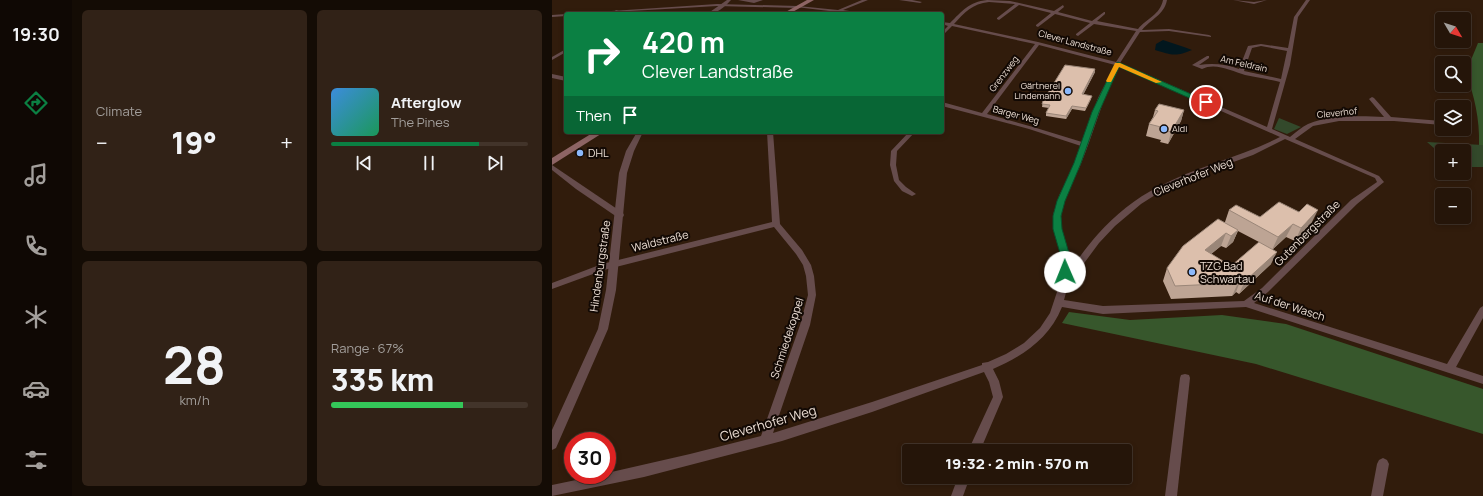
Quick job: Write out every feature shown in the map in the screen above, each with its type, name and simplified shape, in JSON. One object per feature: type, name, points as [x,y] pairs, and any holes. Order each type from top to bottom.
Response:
[{"type":"main road","points":[[789,12],[811,0]]},
{"type":"main road","points":[[552,162],[597,134]]},
{"type":"street","points":[[712,12],[729,0]]},
{"type":"street","points":[[740,0],[754,2],[761,0]]},
{"type":"street","points":[[839,11],[866,0]]},
{"type":"street","points":[[901,0],[920,2]]},
{"type":"street","name":"Cleverhofer Weg","points":[[552,491],[647,471],[765,440],[878,406],[1010,357],[1032,342],[1052,320],[1059,303],[1063,285],[1066,260],[1058,229],[1057,216],[1061,201],[1096,112],[1118,64],[1139,30],[1161,13],[1165,0]]},
{"type":"street","points":[[1235,0],[1254,3],[1265,0]]},
{"type":"street","points":[[1269,130],[1283,81],[1296,17],[1308,0]]},
{"type":"street","points":[[944,33],[968,8],[981,2],[1003,1],[1093,22],[1139,30],[1169,30],[1209,36]]},
{"type":"street","points":[[1000,19],[1018,4]]},
{"type":"street","points":[[627,12],[724,5],[798,7],[848,12]]},
{"type":"street","points":[[1038,26],[1063,6]]},
{"type":"street","points":[[1078,35],[1104,13]]},
{"type":"street","points":[[552,16],[564,15]]},
{"type":"street","name":"Clever Landstraße","points":[[944,23],[1038,43],[1118,64],[1288,138]]},
{"type":"street","name":"Grenzweg","points":[[983,116],[1038,43]]},
{"type":"street","points":[[1241,72],[1250,47],[1260,45],[1290,50]]},
{"type":"street","points":[[552,59],[564,51]]},
{"type":"street","name":"Am Feldrain","points":[[1208,57],[1199,62],[1201,64],[1226,66],[1241,72],[1283,81]]},
{"type":"street","points":[[552,76],[564,79]]},
{"type":"street","points":[[1372,98],[1390,120]]},
{"type":"street","name":"Barger Weg","points":[[944,105],[1031,128],[1084,145]]},
{"type":"street","name":"Cleverhof","points":[[1288,138],[1312,125],[1337,121],[1390,120],[1435,123]]},
{"type":"street","name":"Hindenburgstraße","points":[[552,444],[603,329],[611,290],[623,173],[630,151],[639,134]]},
{"type":"street","points":[[770,134],[776,224]]},
{"type":"street","points":[[910,134],[894,151],[893,165],[896,180],[904,189],[912,194]]},
{"type":"street","name":"Cleverhofer Weg","points":[[1063,285],[1078,268],[1097,240],[1129,209],[1144,198],[1201,171],[1253,154],[1288,138]]},
{"type":"street","name":"Gutenbergstraße","points":[[1246,304],[1265,290],[1354,202],[1381,182],[1377,177],[1288,138]]},
{"type":"street","points":[[552,167],[578,187],[620,214]]},
{"type":"street","name":"Waldstraße","points":[[552,286],[614,264],[776,224]]},
{"type":"street","name":"Schmiedekoppel","points":[[765,440],[805,325],[812,296],[810,276],[807,265],[799,252],[776,224]]},
{"type":"street","name":"Auf der Wasch","points":[[1059,303],[1103,310],[1246,304],[1483,380]]},
{"type":"street","points":[[1450,369],[1483,310]]},
{"type":"street","points":[[977,444],[998,396],[994,381],[986,366]]},
{"type":"street","points":[[1171,496],[1185,378]]},
{"type":"street","points":[[1377,496],[1383,464]]},
{"type":"street","points":[[957,496],[961,484]]},
{"type":"green space","points":[[1478,43],[1483,43],[1483,145],[1479,145],[1479,126],[1471,87],[1471,60]]},
{"type":"green space","points":[[1279,118],[1301,127],[1287,134],[1274,129]]},
{"type":"green space","points":[[1427,142],[1464,144],[1435,144],[1435,149]]},
{"type":"green space","points":[[1471,144],[1483,145],[1483,167],[1471,167]]},
{"type":"green space","points":[[1069,312],[1130,320],[1222,315],[1286,324],[1483,389],[1483,434],[1256,364],[1062,323]]},
{"type":"water","points":[[1163,40],[1192,50],[1182,54],[1174,54],[1155,50],[1156,44]]},
{"type":"building","name":"Gärtnerei Lindemann","points":[[1065,65],[1095,69],[1082,94],[1092,96],[1086,108],[1072,106],[1066,116],[1046,113],[1050,105],[1042,104],[1043,101]]},
{"type":"building","points":[[1159,104],[1184,110],[1171,132],[1163,130],[1165,128],[1149,124],[1158,111],[1155,110]]},
{"type":"building","points":[[1279,202],[1299,212],[1307,204],[1318,210],[1301,228],[1293,224],[1278,237],[1229,210],[1236,205],[1260,217]]},
{"type":"building","points":[[1218,219],[1238,230],[1231,236],[1226,233],[1205,250],[1231,266],[1259,242],[1277,252],[1245,281],[1241,279],[1238,283],[1175,286],[1167,268],[1183,246]]},
{"type":"slow traffic","points":[[1109,81],[1118,64],[1159,82]]},
{"type":"place","name":"Gärtnerei Lindemann","points":[[1068,91]]},
{"type":"place","name":"Aldi","points":[[1164,129]]},
{"type":"place","name":"DHL","points":[[580,153]]},
{"type":"place","name":"TZG Bad Schwartau","points":[[1192,272]]},
{"type":"route","points":[[1065,272],[1066,260],[1058,229],[1057,216],[1061,201],[1096,112],[1118,64],[1206,102]]}]
